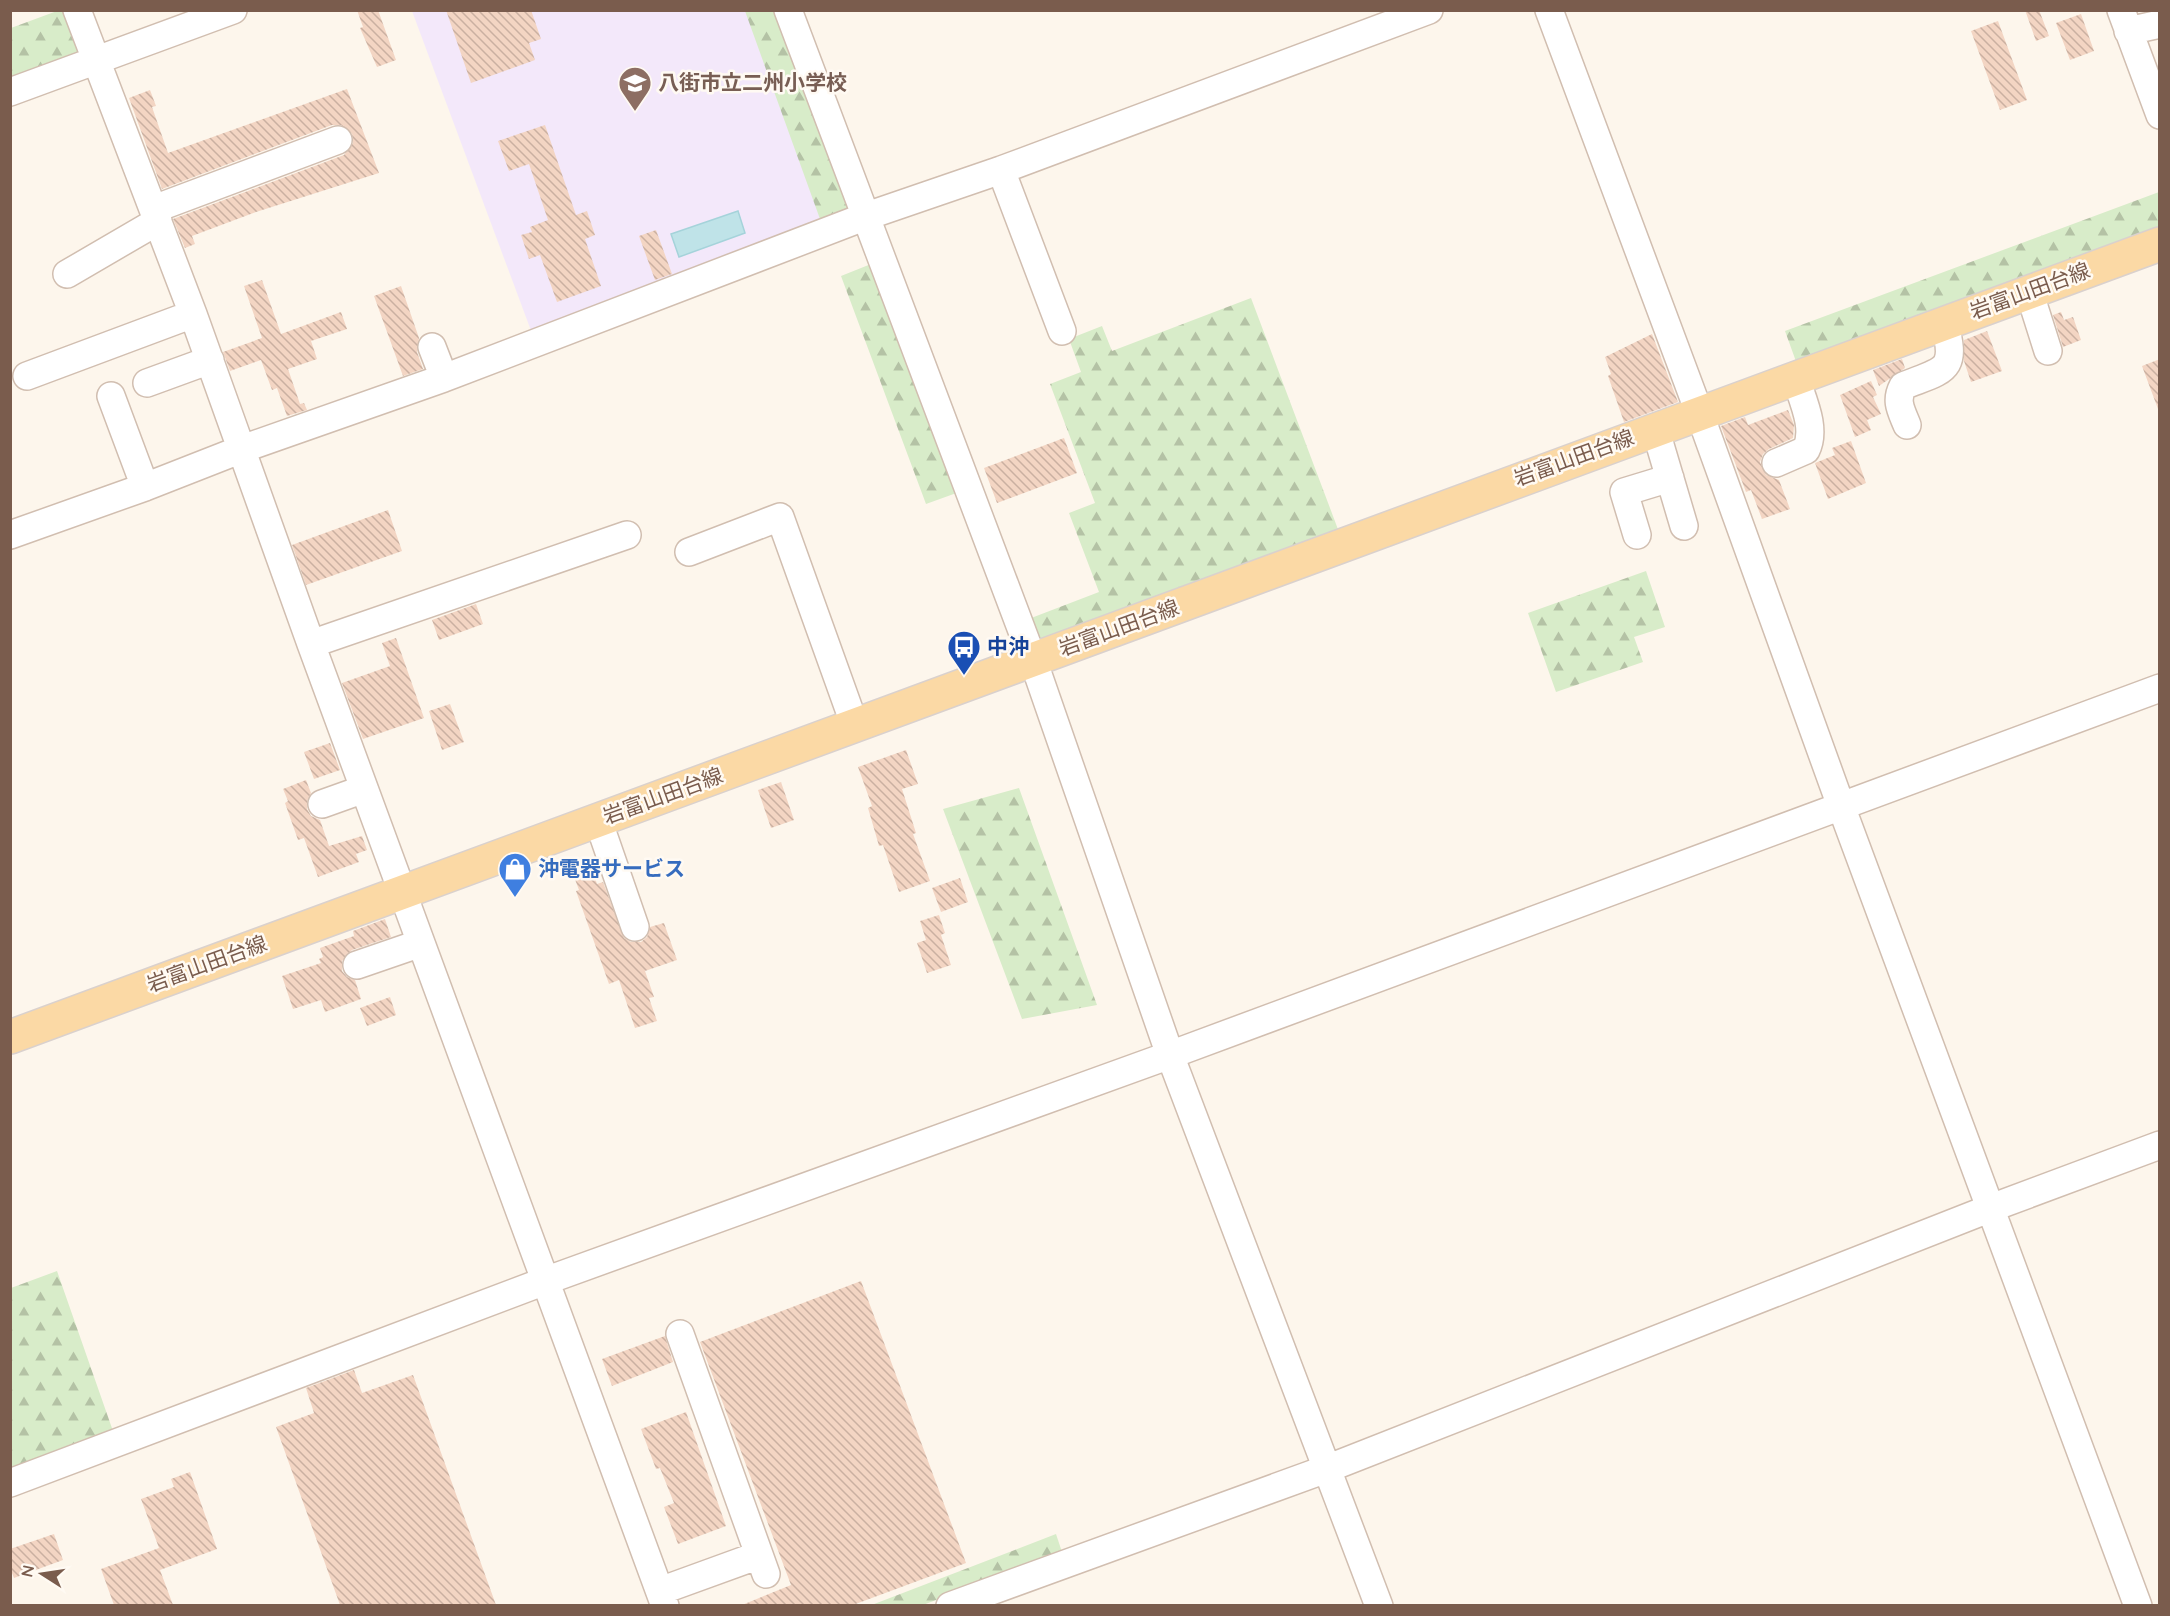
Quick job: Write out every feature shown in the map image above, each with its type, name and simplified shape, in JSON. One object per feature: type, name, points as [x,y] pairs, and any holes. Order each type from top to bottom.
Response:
[{"type":"main road","name":"岩富山田台線","points":[[10,1037],[2160,243]]},
{"type":"street","points":[[77,10],[210,360],[364,789],[663,1598],[763,1565],[681,1334]]},
{"type":"street","points":[[10,92],[233,10]]},
{"type":"street","points":[[788,10],[864,218],[1034,660],[1170,1054],[1329,1468],[1379,1605]]},
{"type":"street","points":[[10,535],[145,487],[242,449],[444,378],[556,323],[1001,170],[1429,10]]},
{"type":"street","points":[[1549,10],[1699,412],[1840,806],[2138,1605]]},
{"type":"street","points":[[2160,24],[2125,21],[2160,115]]},
{"type":"street","points":[[68,274],[156,215],[338,140]]},
{"type":"street","points":[[1001,170],[1062,331]]},
{"type":"street","points":[[2029,291],[2049,351]]},
{"type":"street","points":[[27,376],[193,314]]},
{"type":"street","points":[[1907,425],[1898,404],[1899,393],[1903,386],[1944,369],[1950,358],[1951,348],[1944,322]]},
{"type":"street","points":[[432,347],[444,378]]},
{"type":"street","points":[[147,383],[210,360]]},
{"type":"street","points":[[1776,463],[1806,450],[1809,442],[1810,424],[1795,376]]},
{"type":"street","points":[[111,396],[145,487]]},
{"type":"street","points":[[1655,428],[1684,526]]},
{"type":"street","points":[[1637,536],[1624,492],[1670,478]]},
{"type":"street","points":[[689,552],[780,518],[855,726]]},
{"type":"street","points":[[311,644],[627,535]]},
{"type":"street","points":[[10,1483],[546,1281],[1170,1054],[2160,688]]},
{"type":"street","points":[[322,804],[364,789]]},
{"type":"street","points":[[598,820],[635,927]]},
{"type":"street","points":[[357,964],[421,943]]},
{"type":"street","points":[[950,1605],[1329,1468],[1991,1208],[2160,1145]]},
{"type":"street","points":[[2151,1605],[2160,1602]]},
{"type":"shaded area","name":"八街市立二州小学校","points":[[412,11],[782,11],[858,214],[533,336]]},
{"type":"green space","points":[[57,11],[66,11],[82,52],[11,79],[11,28]]},
{"type":"green space","points":[[745,11],[777,11],[848,208],[820,219]]},
{"type":"green space","points":[[2159,192],[2159,233],[1798,367],[1785,331]]},
{"type":"green space","points":[[876,262],[962,491],[926,504],[841,276]]},
{"type":"green space","points":[[1251,298],[1339,532],[1036,647],[1026,620],[1099,592],[1069,513],[1095,503],[1050,384],[1081,372],[1069,339],[1102,326],[1112,351]]},
{"type":"green space","points":[[1646,571],[1665,627],[1634,637],[1643,662],[1556,692],[1528,613]]},
{"type":"green space","points":[[1019,788],[1097,1005],[1022,1019],[943,809]]},
{"type":"green space","points":[[57,1271],[114,1434],[11,1471],[11,1288]]},
{"type":"green space","points":[[1056,1534],[1062,1552],[923,1605],[869,1606]]},
{"type":"water","points":[[738,211],[745,233],[679,257],[671,234]]},
{"type":"building","points":[[357,10],[378,10],[396,60],[377,67],[360,28],[363,27]]},
{"type":"building","points":[[446,10],[531,10],[541,39],[529,43],[535,60],[471,83]]},
{"type":"building","points":[[2025,10],[2039,10],[2049,36],[2036,41]]},
{"type":"building","points":[[2081,14],[2094,51],[2070,60],[2056,23]]},
{"type":"building","points":[[1998,21],[2027,100],[2000,110],[1971,31]]},
{"type":"building","points":[[347,89],[379,173],[256,212],[192,236],[195,244],[185,248],[173,219],[344,155],[353,143],[352,134],[341,125],[332,125],[162,189],[129,98],[150,90],[156,106],[152,107],[168,153]]},
{"type":"building","points":[[545,125],[576,215],[587,211],[595,235],[585,239],[601,286],[557,302],[540,255],[529,259],[521,235],[532,232],[530,227],[548,220],[529,164],[509,171],[498,141]]},
{"type":"building","points":[[656,230],[672,274],[655,280],[639,236]]},
{"type":"building","points":[[262,280],[281,334],[341,312],[347,329],[311,341],[317,359],[288,369],[300,404],[304,403],[307,410],[287,416],[277,388],[272,390],[261,360],[230,371],[223,352],[262,338],[244,286]]},
{"type":"building","points":[[401,286],[419,338],[417,352],[423,369],[403,376],[374,296]]},
{"type":"building","points":[[2061,312],[2064,320],[2073,317],[2081,340],[2063,347],[2053,315]]},
{"type":"building","points":[[1987,331],[2002,371],[1971,382],[1964,361],[1964,340]]},
{"type":"building","points":[[1652,334],[1678,402],[1624,422],[1608,376],[1611,374],[1605,357]]},
{"type":"building","points":[[1902,359],[1905,368],[1879,386],[1873,370]]},
{"type":"building","points":[[2160,359],[2160,409],[2158,409],[2142,366]]},
{"type":"building","points":[[1871,381],[1877,395],[1873,397],[1881,414],[1867,420],[1871,430],[1855,437],[1840,395]]},
{"type":"building","points":[[1788,410],[1794,425],[1793,438],[1769,449],[1763,454],[1760,462],[1766,475],[1779,480],[1790,509],[1762,519],[1751,490],[1746,492],[1721,426],[1745,417],[1748,425]]},
{"type":"building","points":[[1064,438],[1077,473],[997,503],[984,468]]},
{"type":"building","points":[[1851,441],[1866,483],[1828,499],[1815,463],[1835,455],[1832,448]]},
{"type":"building","points":[[388,510],[402,551],[306,585],[292,545]]},
{"type":"building","points":[[476,604],[483,624],[439,640],[432,620]]},
{"type":"building","points":[[396,638],[424,718],[363,739],[342,683],[390,666],[382,643]]},
{"type":"building","points":[[450,704],[464,742],[442,750],[429,711]]},
{"type":"building","points":[[330,743],[340,770],[314,779],[304,752]]},
{"type":"building","points":[[906,750],[918,784],[902,789],[916,833],[913,834],[930,881],[899,892],[883,845],[879,846],[868,808],[872,806],[858,767]]},
{"type":"building","points":[[306,780],[311,793],[307,801],[307,809],[311,816],[320,820],[329,846],[362,836],[367,850],[356,854],[359,862],[318,877],[304,838],[298,840],[285,803],[288,801],[283,789]]},
{"type":"building","points":[[781,782],[794,820],[771,828],[758,790]]},
{"type":"building","points":[[589,860],[597,884],[603,882],[624,938],[631,942],[641,942],[647,937],[650,927],[664,923],[677,960],[645,971],[654,997],[649,998],[657,1021],[635,1028],[619,980],[609,984],[576,891],[579,890],[570,866]]},
{"type":"building","points":[[960,878],[968,902],[941,912],[932,888]]},
{"type":"building","points":[[939,915],[945,933],[941,935],[951,965],[927,973],[917,943],[926,940],[920,921]]},
{"type":"building","points":[[385,919],[391,937],[352,950],[342,961],[342,971],[347,977],[355,980],[361,999],[325,1012],[321,1000],[293,1009],[282,976],[321,963],[319,959],[323,957],[320,948],[354,936],[353,931]]},
{"type":"building","points":[[390,997],[396,1015],[367,1026],[360,1008]]},
{"type":"building","points":[[861,1281],[966,1563],[853,1605],[742,1605],[791,1585],[700,1342]]},
{"type":"building","points":[[665,1336],[673,1362],[612,1386],[602,1359]]},
{"type":"building","points":[[354,1370],[362,1393],[413,1375],[496,1605],[340,1605],[276,1427],[314,1413],[306,1388]]},
{"type":"building","points":[[686,1412],[726,1526],[678,1544],[664,1507],[674,1503],[660,1468],[656,1469],[641,1429]]},
{"type":"building","points":[[190,1472],[217,1549],[160,1570],[173,1605],[114,1605],[101,1569],[159,1548],[141,1499],[174,1487],[171,1479]]},
{"type":"building","points":[[54,1534],[63,1560],[14,1578],[10,1568],[10,1549]]},
{"type":"place","name":"八街市立二州小学校","points":[[635,112]]},
{"type":"place","name":"中沖","points":[[964,676]]},
{"type":"place","name":"沖電器サービス","points":[[515,898]]}]
